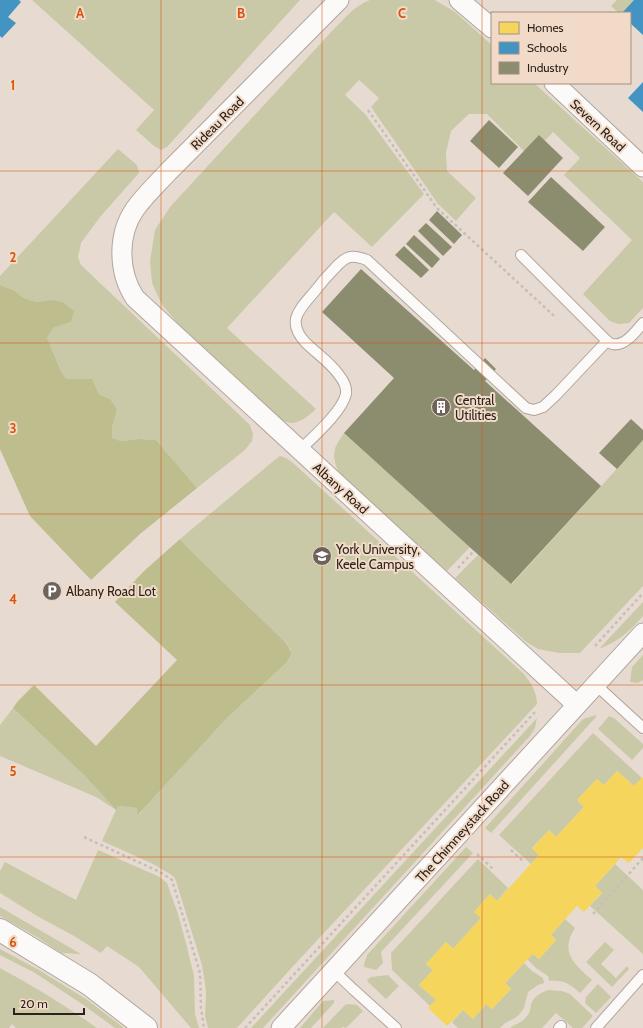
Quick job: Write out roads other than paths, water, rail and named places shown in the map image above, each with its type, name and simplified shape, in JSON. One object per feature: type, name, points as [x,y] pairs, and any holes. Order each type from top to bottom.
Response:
[{"type":"street","name":"Rideau Road","points":[[122,260],[122,245],[127,224],[135,209],[143,199],[339,0]]},
{"type":"street","points":[[459,0],[491,27]]},
{"type":"street","name":"Severn Road","points":[[555,84],[643,167]]},
{"type":"street","name":"Albany Road","points":[[122,260],[128,283],[136,298],[578,704]]},
{"type":"street","name":"The Chimneystack Road","points":[[281,1028],[643,633]]},
{"type":"street","points":[[0,930],[89,984],[146,1028]]},
{"type":"lane","points":[[521,255],[606,341],[614,345],[622,343],[643,323]]},
{"type":"lane","points":[[300,450],[330,421],[341,406],[346,393],[344,383],[333,367],[300,335],[296,327],[296,317],[300,308],[335,268],[347,258],[356,256],[367,260],[526,408],[534,410],[543,407],[606,341]]},
{"type":"lane","points":[[596,685],[643,728]]},
{"type":"lane","points":[[334,971],[396,1028]]},
{"type":"lane","points":[[596,1028],[643,976]]},
{"type":"place","name":"Central Utilities","points":[[441,407]]},
{"type":"place","name":"York University, Keele Campus","points":[[322,556]]},
{"type":"place","name":"Albany Road Lot","points":[[52,591]]}]
